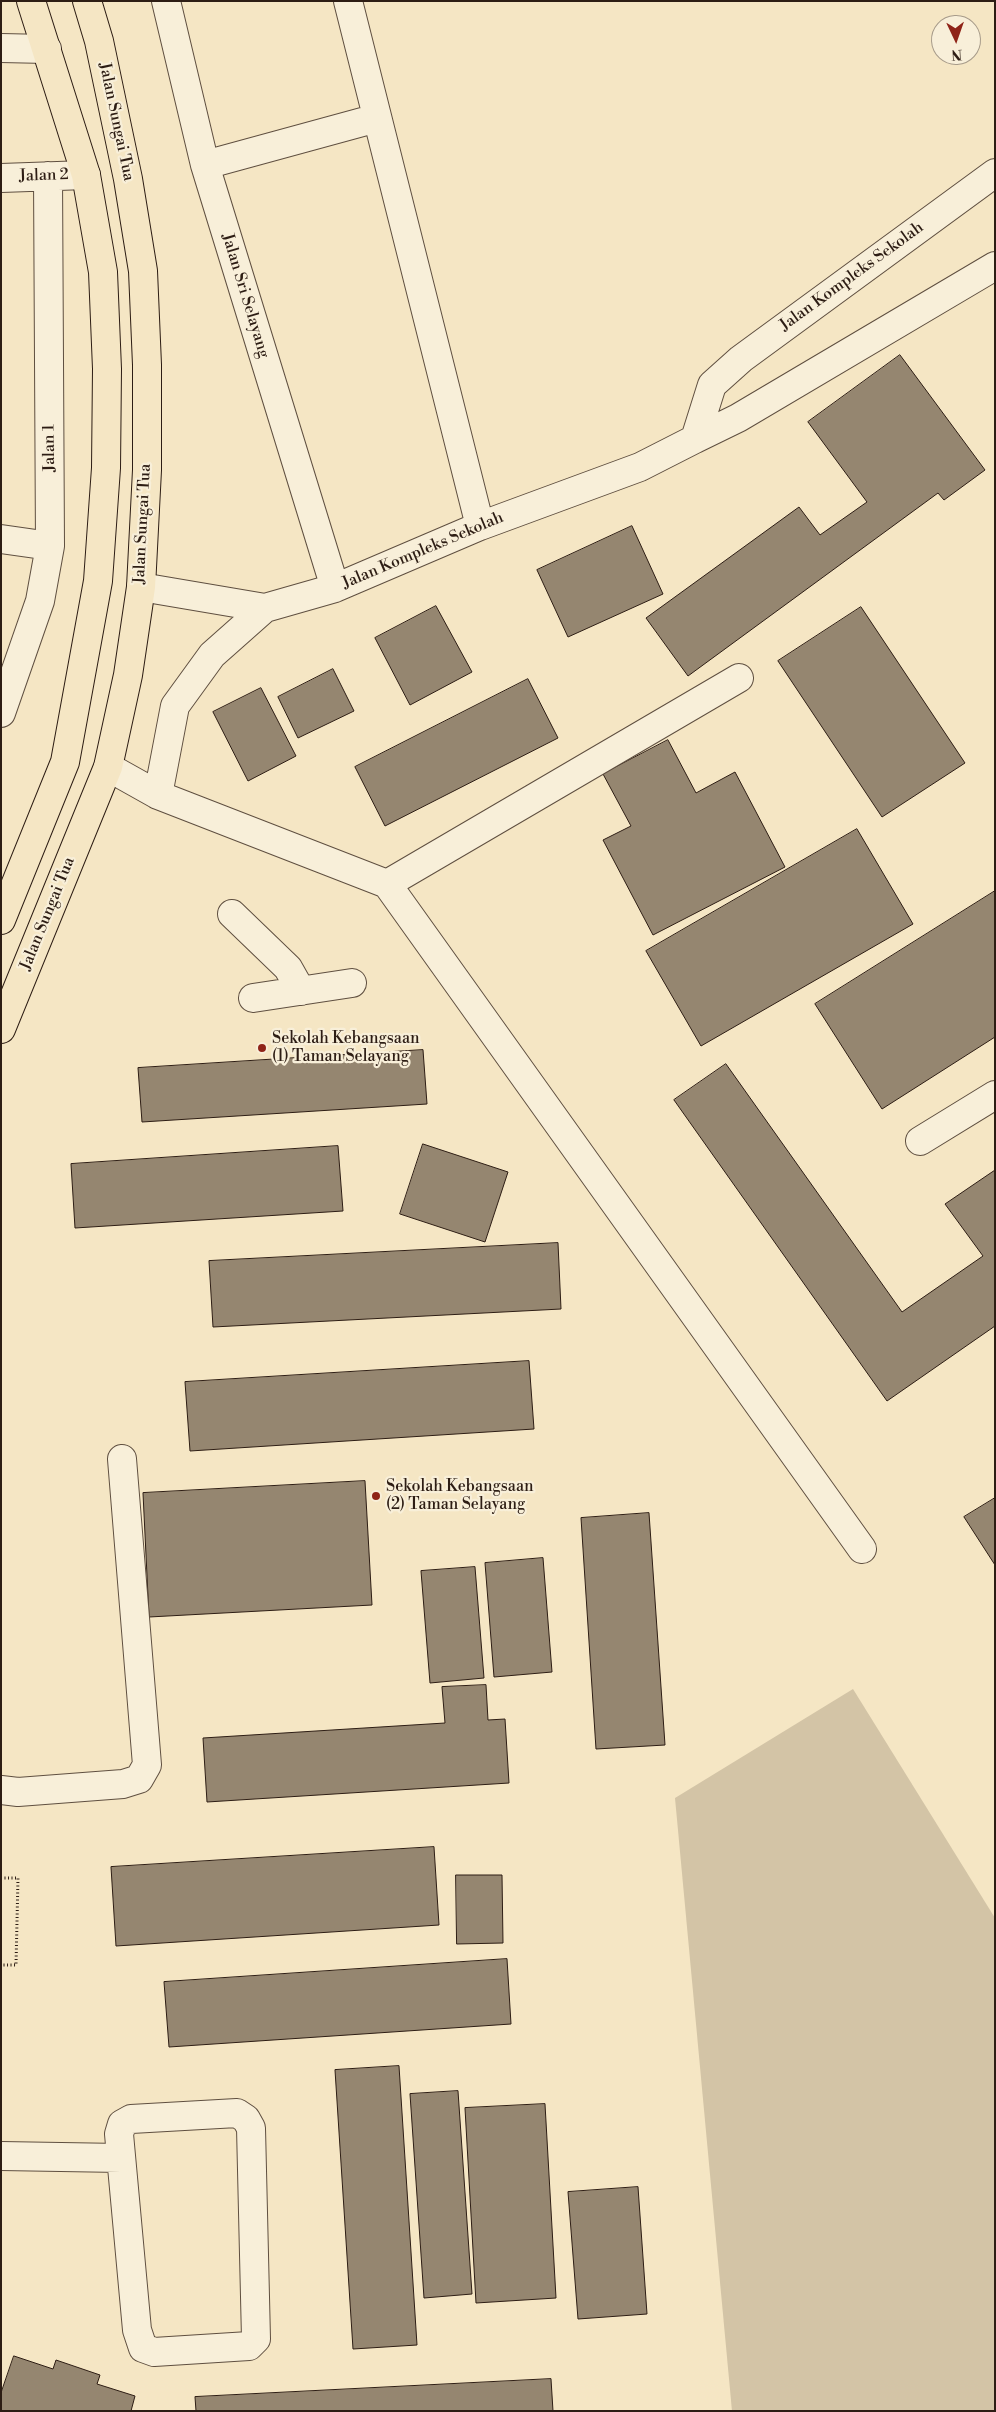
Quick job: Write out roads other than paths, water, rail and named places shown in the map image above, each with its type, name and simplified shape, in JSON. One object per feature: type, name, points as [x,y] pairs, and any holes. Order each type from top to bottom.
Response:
[{"type":"main road","points":[[1,920],[65,762],[98,581],[106,468],[107,369],[103,272],[86,175],[31,1]]},
{"type":"main road","name":"Jalan Sungai Tua","points":[[1,1029],[108,767],[128,675],[141,587],[147,461],[147,365],[143,271],[126,170],[99,41],[87,1]]},
{"type":"street","name":"Jalan Sri Selayang","points":[[166,1],[205,165],[335,588]]},
{"type":"street","points":[[348,1],[480,526]]},
{"type":"street","points":[[1,48],[47,49]]},
{"type":"street","points":[[205,165],[377,118]]},
{"type":"street","name":"Jalan Kompleks Sekolah","points":[[695,439],[712,385],[740,358],[995,173]]},
{"type":"street","name":"Jalan 2","points":[[1,178],[86,175]]},
{"type":"street","name":"Jalan 1","points":[[1,713],[40,601],[50,546],[48,176]]},
{"type":"street","name":"Jalan Kompleks Sekolah","points":[[141,587],[265,608],[335,588],[480,526],[640,467],[738,418],[995,266]]},
{"type":"street","points":[[1,539],[50,546]]},
{"type":"street","points":[[158,795],[175,706],[212,655],[265,608]]},
{"type":"street","points":[[387,884],[740,678]]},
{"type":"street","points":[[108,767],[158,795],[387,884],[862,1549]]},
{"type":"street","points":[[232,914],[288,968],[301,991]]},
{"type":"street","points":[[253,998],[352,983]]},
{"type":"street","points":[[920,1140],[995,1095]]},
{"type":"street","points":[[1,1790],[18,1792],[123,1784],[139,1779],[147,1765],[122,1460]]},
{"type":"street","points":[[237,2113],[246,2119],[251,2128],[256,2329],[256,2339],[249,2346],[154,2352],[143,2348],[137,2330],[121,2158],[119,2134],[122,2124],[131,2120],[237,2113]]},
{"type":"street","points":[[1,2156],[121,2158]]},
{"type":"place","name":"Sekolah Kebangsaan (1) Taman Selayang","points":[[262,1048]]},
{"type":"place","name":"Sekolah Kebangsaan (2) Taman Selayang","points":[[376,1496]]}]
